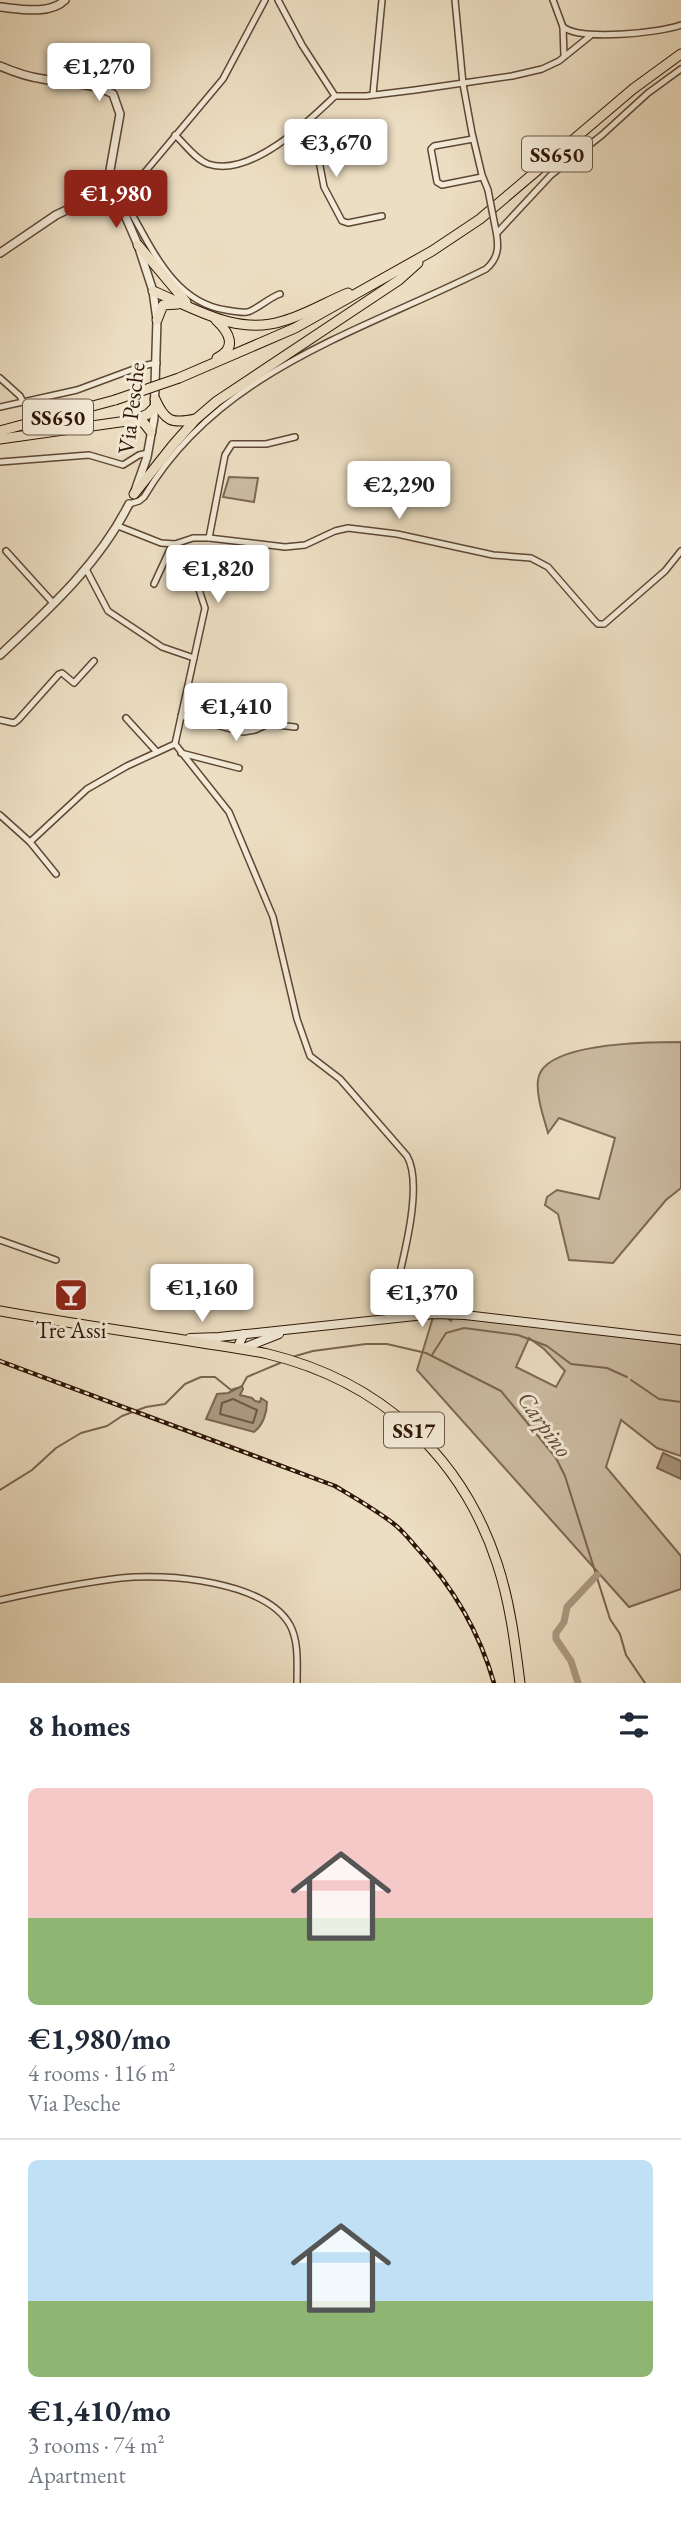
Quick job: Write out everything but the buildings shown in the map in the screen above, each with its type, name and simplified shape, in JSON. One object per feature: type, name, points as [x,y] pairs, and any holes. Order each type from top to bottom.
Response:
[{"type":"main road","name":"SS650","points":[[0,431],[115,400],[179,378],[295,328],[432,251],[480,219],[633,89],[681,54]]},
{"type":"main road","points":[[138,245],[190,306]]},
{"type":"main road","points":[[134,494],[196,419],[217,401],[399,280],[432,251]]},
{"type":"main road","points":[[215,319],[259,326],[283,321],[391,274]]},
{"type":"main road","points":[[153,290],[167,287],[177,293]]},
{"type":"main road","points":[[153,290],[215,319],[227,330],[230,347],[225,354],[179,378]]},
{"type":"main road","points":[[157,320],[160,309],[166,303],[190,306]]},
{"type":"main road","points":[[0,439],[134,420],[148,414],[155,403],[167,419],[182,422],[196,419]]},
{"type":"main road","points":[[134,420],[144,423],[152,432]]},
{"type":"main road","name":"SS17","points":[[0,1311],[269,1354],[323,1372],[372,1396],[422,1437],[457,1479],[486,1533],[497,1563],[514,1636],[520,1683]]},
{"type":"main road","points":[[161,1337],[201,1338],[434,1314],[465,1315],[681,1340]]},
{"type":"main road","points":[[244,1334],[239,1344],[241,1349],[295,1330]]},
{"type":"main road","points":[[269,1337],[264,1343],[264,1349],[269,1354]]},
{"type":"street","points":[[0,7],[43,9],[61,5],[65,0]]},
{"type":"street","points":[[119,203],[223,79],[265,0]]},
{"type":"street","points":[[278,0],[302,45],[335,96]]},
{"type":"street","points":[[373,94],[382,0]]},
{"type":"street","points":[[128,504],[144,497],[195,429],[227,403],[320,344],[486,269],[497,254],[496,230],[488,190],[473,139],[463,84],[455,0]]},
{"type":"street","points":[[553,0],[563,27],[564,56]]},
{"type":"street","points":[[563,27],[573,33],[590,36],[649,31],[681,25]]},
{"type":"street","points":[[175,135],[207,163],[230,164],[261,155],[311,119],[335,96],[463,84],[542,69],[559,61],[590,36]]},
{"type":"street","name":"Via Pesche","points":[[0,66],[44,80],[98,86],[113,94],[120,114],[110,170],[111,183],[138,245],[153,290],[157,320],[152,432],[134,494],[118,526],[86,569],[54,604],[2,651]]},
{"type":"street","points":[[496,230],[551,175],[681,69]]},
{"type":"street","points":[[311,119],[324,187],[342,221],[348,223],[382,216]]},
{"type":"street","points":[[473,139],[434,146],[431,149],[437,182],[442,185],[482,177]]},
{"type":"street","points":[[0,253],[56,215],[73,207],[125,202],[150,249],[165,270],[182,289],[199,302],[213,308],[245,313],[251,312],[262,301],[280,293]]},
{"type":"street","points":[[0,407],[77,390],[157,363]]},
{"type":"street","points":[[0,377],[23,402]]},
{"type":"street","points":[[209,538],[215,499],[232,444],[266,444],[295,437]]},
{"type":"street","points":[[0,462],[89,455],[123,465],[138,455],[148,453]]},
{"type":"street","points":[[118,526],[140,537],[173,545],[190,562],[205,608],[175,744],[229,812],[265,895],[273,917],[297,1019],[310,1056],[340,1079],[413,1166],[414,1196],[389,1318]]},
{"type":"street","points":[[154,584],[173,545],[193,538],[285,547],[305,545],[348,528],[397,534],[493,555],[531,558],[548,567],[598,624],[604,624],[665,571],[681,551]]},
{"type":"street","points":[[6,551],[54,604]]},
{"type":"street","points":[[86,569],[108,611],[162,647],[194,658]]},
{"type":"street","points":[[0,720],[14,723],[59,674],[62,673],[74,683],[94,661]]},
{"type":"street","points":[[181,716],[243,732],[268,724],[295,727]]},
{"type":"street","points":[[126,718],[157,752]]},
{"type":"street","points":[[30,842],[87,789],[127,766],[175,744]]},
{"type":"street","points":[[181,752],[239,768]]},
{"type":"street","points":[[0,815],[30,842],[55,874]]},
{"type":"street","points":[[0,1240],[55,1260]]},
{"type":"street","points":[[0,1600],[123,1578],[192,1581],[248,1592],[274,1606],[290,1625],[297,1649],[297,1683]]},
{"type":"shaded area","points":[[229,477],[258,478],[254,502],[223,497]]},
{"type":"shaded area","points":[[681,1042],[681,1188],[666,1200],[613,1263],[569,1260],[558,1214],[545,1205],[547,1197],[557,1190],[599,1199],[615,1138],[559,1118],[548,1133],[538,1093],[538,1080],[544,1067],[577,1051],[624,1044]]},
{"type":"shaded area","points":[[434,1314],[442,1314],[451,1321],[454,1314],[681,1343],[681,1456],[657,1448],[621,1420],[606,1467],[681,1556],[681,1589],[629,1607],[417,1370]],"holes":[[[529,1338],[565,1371],[556,1387],[516,1367]]]},
{"type":"water","points":[[242,1386],[240,1395],[260,1402],[261,1398],[267,1402],[264,1419],[254,1432],[206,1419],[217,1394],[228,1393]]},
{"type":"water","points":[[663,1453],[681,1461],[681,1479],[657,1468]]},
{"type":"waterway","points":[[432,1355],[446,1333],[464,1328],[518,1335],[547,1346],[571,1364],[607,1368],[627,1377]]},
{"type":"waterway","name":"Carpino","points":[[292,1357],[313,1351],[387,1344],[426,1353],[501,1391],[556,1458],[565,1476],[610,1619],[620,1634],[626,1655],[645,1683]]},
{"type":"waterway","name":"Carpino","points":[[242,1386],[247,1377],[280,1363]]},
{"type":"waterway","name":"Carpino","points":[[0,1490],[32,1470],[56,1448],[81,1433],[107,1426],[122,1416],[146,1407],[165,1404],[185,1384],[201,1377],[215,1377],[231,1390],[237,1388]]},
{"type":"waterway","points":[[631,1380],[659,1399],[681,1402]]},
{"type":"waterway","points":[[578,1683],[571,1661],[556,1639],[556,1633],[564,1622],[567,1607],[597,1575]]},
{"type":"railway","points":[[0,1361],[335,1486],[373,1509],[394,1524],[442,1578],[473,1628],[494,1683]]},
{"type":"place","name":"Tre Assi","points":[[71,1295]]}]
